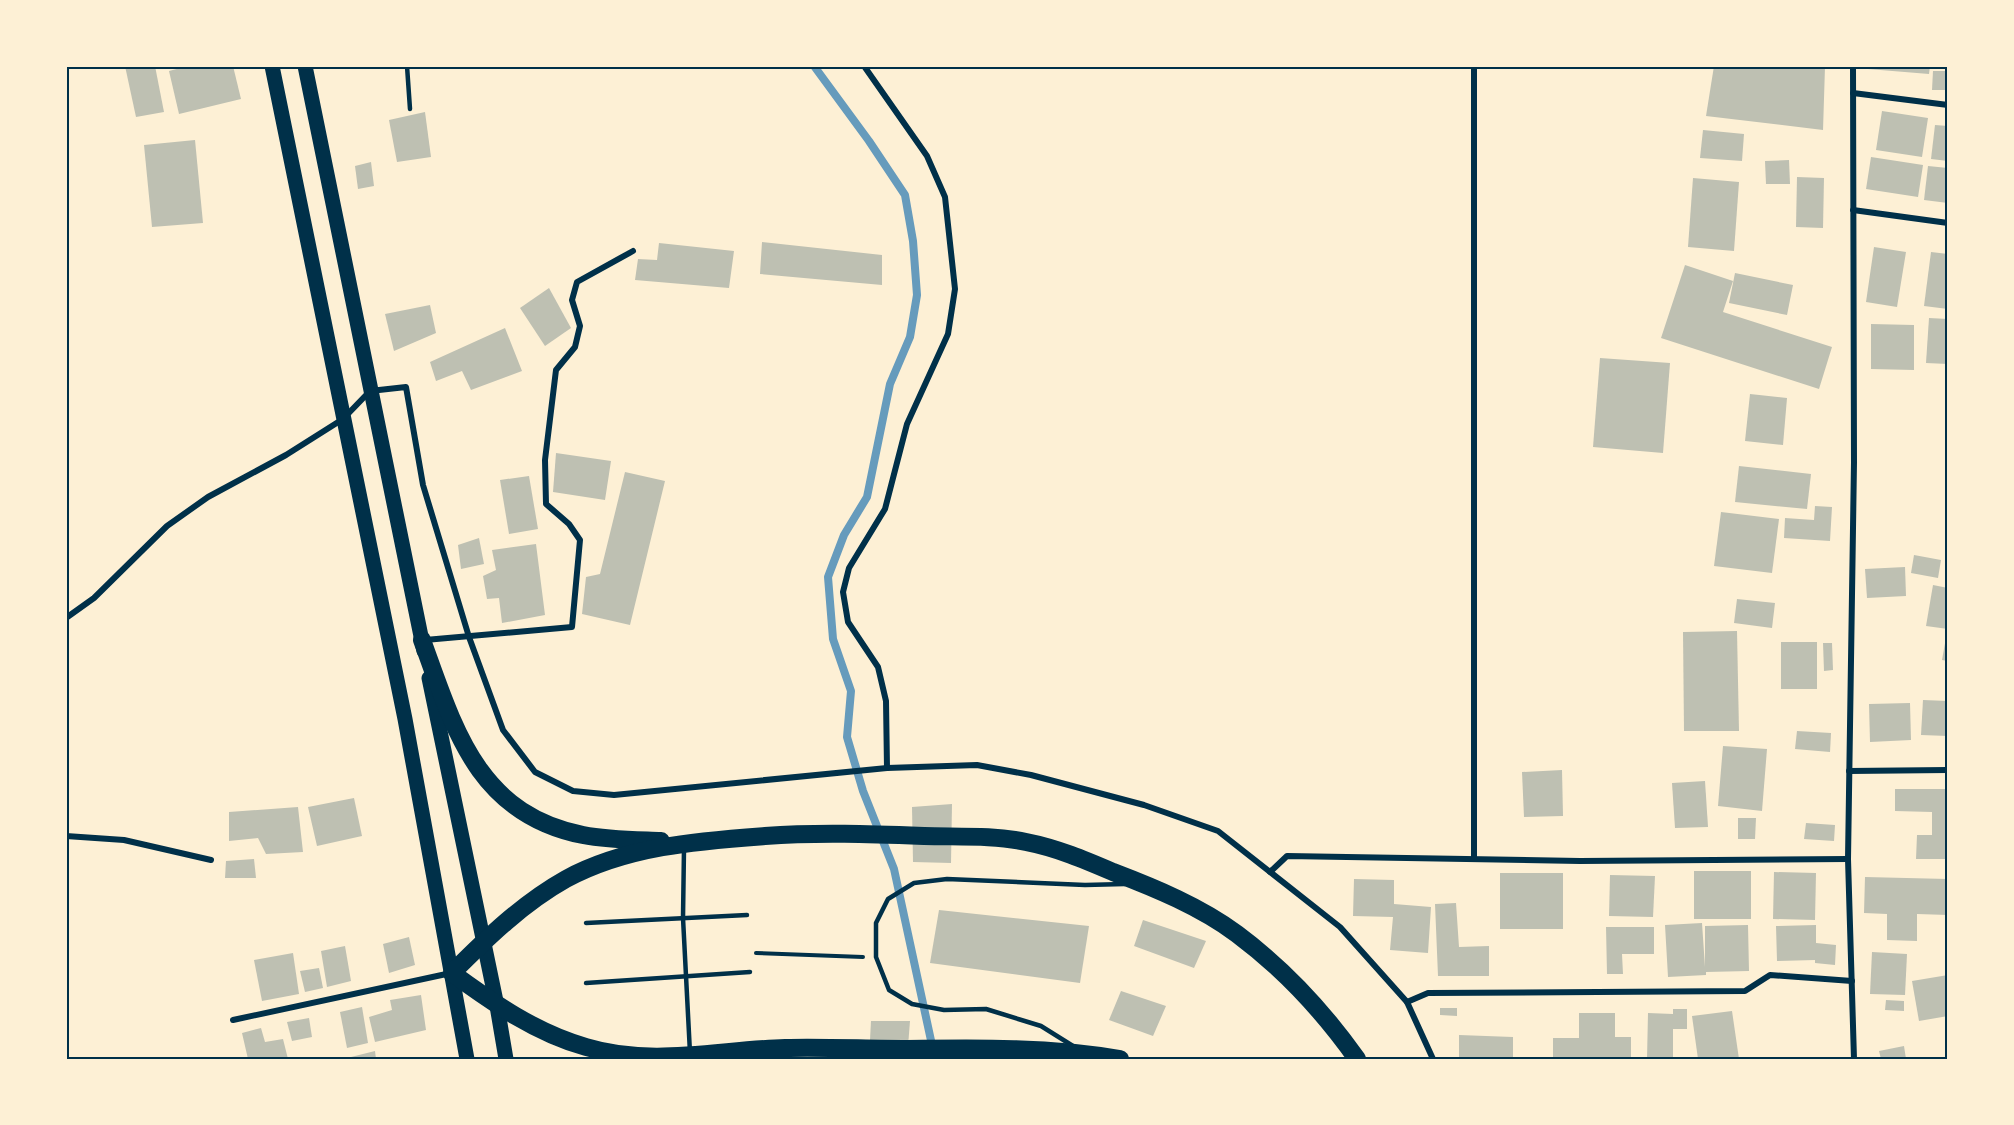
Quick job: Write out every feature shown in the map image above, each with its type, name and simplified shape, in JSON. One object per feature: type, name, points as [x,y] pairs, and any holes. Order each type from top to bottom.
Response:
[{"type":"highway","points":[[422,640],[452,723],[466,752],[484,777],[504,797],[528,814],[555,827],[584,836],[684,843],[812,833],[993,837],[1027,842],[1065,852],[1198,910],[1236,933],[1302,989],[1357,1059]]},
{"type":"highway","points":[[684,843],[621,858],[567,878],[537,897],[483,941],[452,973],[497,1006],[553,1036],[587,1048],[623,1055],[659,1058],[783,1048],[1000,1048],[1086,1053],[1120,1059]]},
{"type":"main road","points":[[272,66],[405,719],[467,1059]]},
{"type":"main road","points":[[305,66],[506,1059]]},
{"type":"street","points":[[864,66],[927,156],[945,197],[955,290],[948,334],[907,424],[885,509],[849,568],[843,592],[848,622],[878,667],[886,701],[887,768]]},
{"type":"street","points":[[1474,66],[1474,858]]},
{"type":"street","points":[[1853,66],[1854,462],[1848,859],[1854,1059]]},
{"type":"street","points":[[1853,93],[1948,105]]},
{"type":"street","points":[[1853,210],[1948,223]]},
{"type":"street","points":[[422,640],[572,627],[580,540],[570,524],[546,504],[544,460],[556,370],[575,347],[580,326],[572,300],[578,282],[633,251]]},
{"type":"street","points":[[66,618],[94,598],[167,526],[208,497],[286,455],[343,419],[370,391],[406,387],[423,485],[470,637],[503,729],[535,772],[573,791],[614,795],[887,768],[977,765],[1031,775],[1144,805],[1218,831],[1340,927],[1407,1002],[1433,1059]]},
{"type":"street","points":[[1849,771],[1948,770]]},
{"type":"street","points":[[66,836],[124,840],[211,860]]},
{"type":"street","points":[[1270,872],[1287,856],[1580,861],[1848,859]]},
{"type":"street","points":[[232,1020],[452,973]]},
{"type":"street","points":[[1407,1002],[1428,993],[1745,991],[1770,975],[1852,981]]},
{"type":"lane","points":[[407,66],[410,109]]},
{"type":"lane","points":[[684,843],[683,918],[690,1056]]},
{"type":"lane","points":[[1086,1053],[1041,1026],[986,1009],[944,1010],[912,1004],[889,990],[876,957],[876,923],[888,899],[914,883],[947,879],[1085,885],[1123,885],[1138,882]]},
{"type":"lane","points":[[586,923],[747,915]]},
{"type":"lane","points":[[586,983],[750,972]]},
{"type":"path","points":[[756,953],[876,957]]},
{"type":"building","points":[[125,66],[155,66],[164,112],[136,117]]},
{"type":"building","points":[[188,66],[233,66],[241,99],[179,114],[169,71]]},
{"type":"building","points":[[1714,66],[1825,66],[1823,130],[1706,116]]},
{"type":"building","points":[[1869,66],[1930,66],[1929,74],[1868,69]]},
{"type":"building","points":[[1933,71],[1948,71],[1948,90],[1932,90]]},
{"type":"building","points":[[1882,111],[1928,118],[1922,157],[1876,150]]},
{"type":"building","points":[[425,112],[431,157],[397,162],[389,120]]},
{"type":"building","points":[[1935,125],[1948,126],[1948,161],[1931,159]]},
{"type":"building","points":[[1703,130],[1744,134],[1742,161],[1700,158]]},
{"type":"building","points":[[195,140],[203,223],[152,227],[144,145]]},
{"type":"building","points":[[1871,157],[1923,165],[1918,197],[1866,189]]},
{"type":"building","points":[[1789,160],[1790,184],[1766,184],[1765,161]]},
{"type":"building","points":[[371,162],[374,186],[358,189],[355,166]]},
{"type":"building","points":[[1928,166],[1948,168],[1948,203],[1924,200]]},
{"type":"building","points":[[1797,177],[1824,178],[1823,228],[1796,227]]},
{"type":"building","points":[[1693,178],[1739,182],[1734,251],[1688,247]]},
{"type":"building","points":[[762,242],[882,255],[882,285],[760,274]]},
{"type":"building","points":[[659,243],[734,251],[729,288],[635,280],[638,259],[657,260]]},
{"type":"building","points":[[1874,247],[1906,252],[1897,307],[1866,302]]},
{"type":"building","points":[[1931,252],[1948,254],[1948,309],[1924,306]]},
{"type":"building","points":[[1685,265],[1733,281],[1723,312],[1832,347],[1819,389],[1661,338]]},
{"type":"building","points":[[1735,273],[1793,285],[1787,315],[1729,303]]},
{"type":"building","points":[[549,288],[571,328],[545,346],[520,308]]},
{"type":"building","points":[[430,305],[436,333],[394,351],[385,314]]},
{"type":"building","points":[[1929,318],[1948,319],[1948,364],[1926,363]]},
{"type":"building","points":[[1871,324],[1914,325],[1914,370],[1871,369]]},
{"type":"building","points":[[505,328],[522,371],[471,390],[462,371],[436,381],[430,362]]},
{"type":"building","points":[[1600,358],[1670,363],[1663,453],[1593,447]]},
{"type":"building","points":[[1750,394],[1787,398],[1783,445],[1745,441]]},
{"type":"building","points":[[556,453],[611,461],[605,500],[553,492]]},
{"type":"building","points":[[1739,466],[1811,474],[1807,509],[1735,502]]},
{"type":"building","points":[[625,472],[665,481],[630,625],[582,614],[586,577],[600,574]]},
{"type":"building","points":[[529,476],[538,529],[509,534],[500,480]]},
{"type":"building","points":[[1815,506],[1832,507],[1830,541],[1784,538],[1785,518],[1814,520]]},
{"type":"building","points":[[1721,512],[1779,519],[1772,573],[1714,566]]},
{"type":"building","points":[[479,538],[484,564],[461,569],[458,545]]},
{"type":"building","points":[[536,544],[545,615],[502,623],[499,598],[487,599],[483,576],[496,570],[492,550]]},
{"type":"building","points":[[1914,555],[1941,560],[1938,578],[1911,573]]},
{"type":"building","points":[[1905,567],[1906,596],[1867,598],[1865,569]]},
{"type":"building","points":[[1933,585],[1948,588],[1948,629],[1926,626]]},
{"type":"building","points":[[1737,599],[1775,603],[1772,628],[1734,623]]},
{"type":"building","points":[[1737,631],[1739,731],[1684,731],[1683,632]]},
{"type":"building","points":[[1948,632],[1948,661],[1942,660]]},
{"type":"building","points":[[1781,642],[1817,642],[1817,689],[1781,689]]},
{"type":"building","points":[[1823,643],[1832,643],[1833,670],[1824,671]]},
{"type":"building","points":[[1923,700],[1948,701],[1948,736],[1921,735]]},
{"type":"building","points":[[1910,703],[1911,740],[1870,742],[1869,704]]},
{"type":"building","points":[[1797,731],[1831,733],[1830,752],[1795,749]]},
{"type":"building","points":[[1723,746],[1767,749],[1762,811],[1718,806]]},
{"type":"building","points":[[1562,770],[1563,816],[1524,817],[1522,772]]},
{"type":"building","points":[[1705,781],[1708,827],[1675,828],[1672,783]]},
{"type":"building","points":[[1895,789],[1948,789],[1948,859],[1916,859],[1917,835],[1932,835],[1932,812],[1895,811]]},
{"type":"building","points":[[354,798],[362,836],[317,846],[308,807]]},
{"type":"building","points":[[952,804],[951,863],[913,862],[912,807]]},
{"type":"building","points":[[298,807],[303,852],[266,854],[258,838],[229,841],[229,812]]},
{"type":"building","points":[[1738,818],[1756,818],[1755,839],[1738,839]]},
{"type":"building","points":[[1806,823],[1835,825],[1834,841],[1804,839]]},
{"type":"building","points":[[254,859],[256,878],[225,878],[226,861]]},
{"type":"building","points":[[1694,871],[1751,871],[1751,919],[1694,919]]},
{"type":"building","points":[[1774,872],[1816,873],[1815,920],[1773,919]]},
{"type":"building","points":[[1500,873],[1563,873],[1563,929],[1500,929]]},
{"type":"building","points":[[1610,875],[1655,876],[1653,917],[1609,916]]},
{"type":"building","points":[[1865,877],[1948,879],[1948,915],[1917,914],[1917,941],[1887,940],[1887,914],[1864,913]]},
{"type":"building","points":[[1354,879],[1394,880],[1394,904],[1431,907],[1428,953],[1390,950],[1393,917],[1353,916]]},
{"type":"building","points":[[1456,903],[1459,947],[1489,946],[1489,976],[1438,976],[1435,904]]},
{"type":"building","points":[[939,910],[1089,926],[1080,983],[930,963]]},
{"type":"building","points":[[1143,920],[1206,941],[1194,968],[1134,946]]},
{"type":"building","points":[[1702,923],[1705,967],[1705,926],[1748,925],[1749,971],[1706,972],[1706,975],[1668,977],[1665,925]]},
{"type":"building","points":[[1816,925],[1816,943],[1836,945],[1835,965],[1815,963],[1815,960],[1777,961],[1776,926]]},
{"type":"building","points":[[1606,927],[1654,927],[1654,954],[1622,954],[1623,974],[1607,974]]},
{"type":"building","points":[[409,937],[415,965],[389,973],[383,944]]},
{"type":"building","points":[[345,946],[351,981],[327,987],[321,951]]},
{"type":"building","points":[[1872,952],[1907,954],[1905,995],[1870,994]]},
{"type":"building","points":[[293,953],[299,994],[262,1001],[254,960]]},
{"type":"building","points":[[319,968],[323,988],[305,992],[300,971]]},
{"type":"building","points":[[1948,975],[1948,1016],[1919,1021],[1912,981]]},
{"type":"building","points":[[1121,991],[1166,1006],[1153,1036],[1109,1020]]},
{"type":"building","points":[[421,995],[426,1030],[375,1042],[369,1017],[392,1010],[390,1000]]},
{"type":"building","points":[[1886,1000],[1904,1001],[1904,1011],[1885,1010]]},
{"type":"building","points":[[362,1007],[368,1043],[347,1048],[340,1012]]},
{"type":"building","points":[[1440,1008],[1457,1008],[1457,1016],[1440,1015]]},
{"type":"building","points":[[1673,1009],[1687,1009],[1687,1029],[1673,1029],[1673,1059],[1647,1059],[1648,1013],[1673,1014]]},
{"type":"building","points":[[1732,1011],[1739,1059],[1698,1059],[1692,1016]]},
{"type":"building","points":[[1579,1013],[1615,1013],[1615,1037],[1631,1037],[1631,1059],[1553,1059],[1553,1038],[1579,1038]]},
{"type":"building","points":[[309,1018],[312,1037],[292,1041],[287,1022]]},
{"type":"building","points":[[871,1021],[910,1021],[907,1059],[869,1059]]},
{"type":"building","points":[[261,1028],[265,1042],[283,1039],[288,1059],[248,1059],[242,1033]]},
{"type":"building","points":[[1459,1035],[1513,1037],[1513,1059],[1459,1059]]},
{"type":"building","points":[[1904,1046],[1906,1059],[1881,1059],[1879,1051]]},
{"type":"building","points":[[375,1051],[376,1059],[347,1059],[347,1058]]},
{"type":"waterway","points":[[814,66],[905,195],[913,241],[917,295],[910,337],[890,384],[867,497],[844,535],[828,577],[833,639],[851,691],[847,737],[863,791],[894,869],[935,1059]]}]
